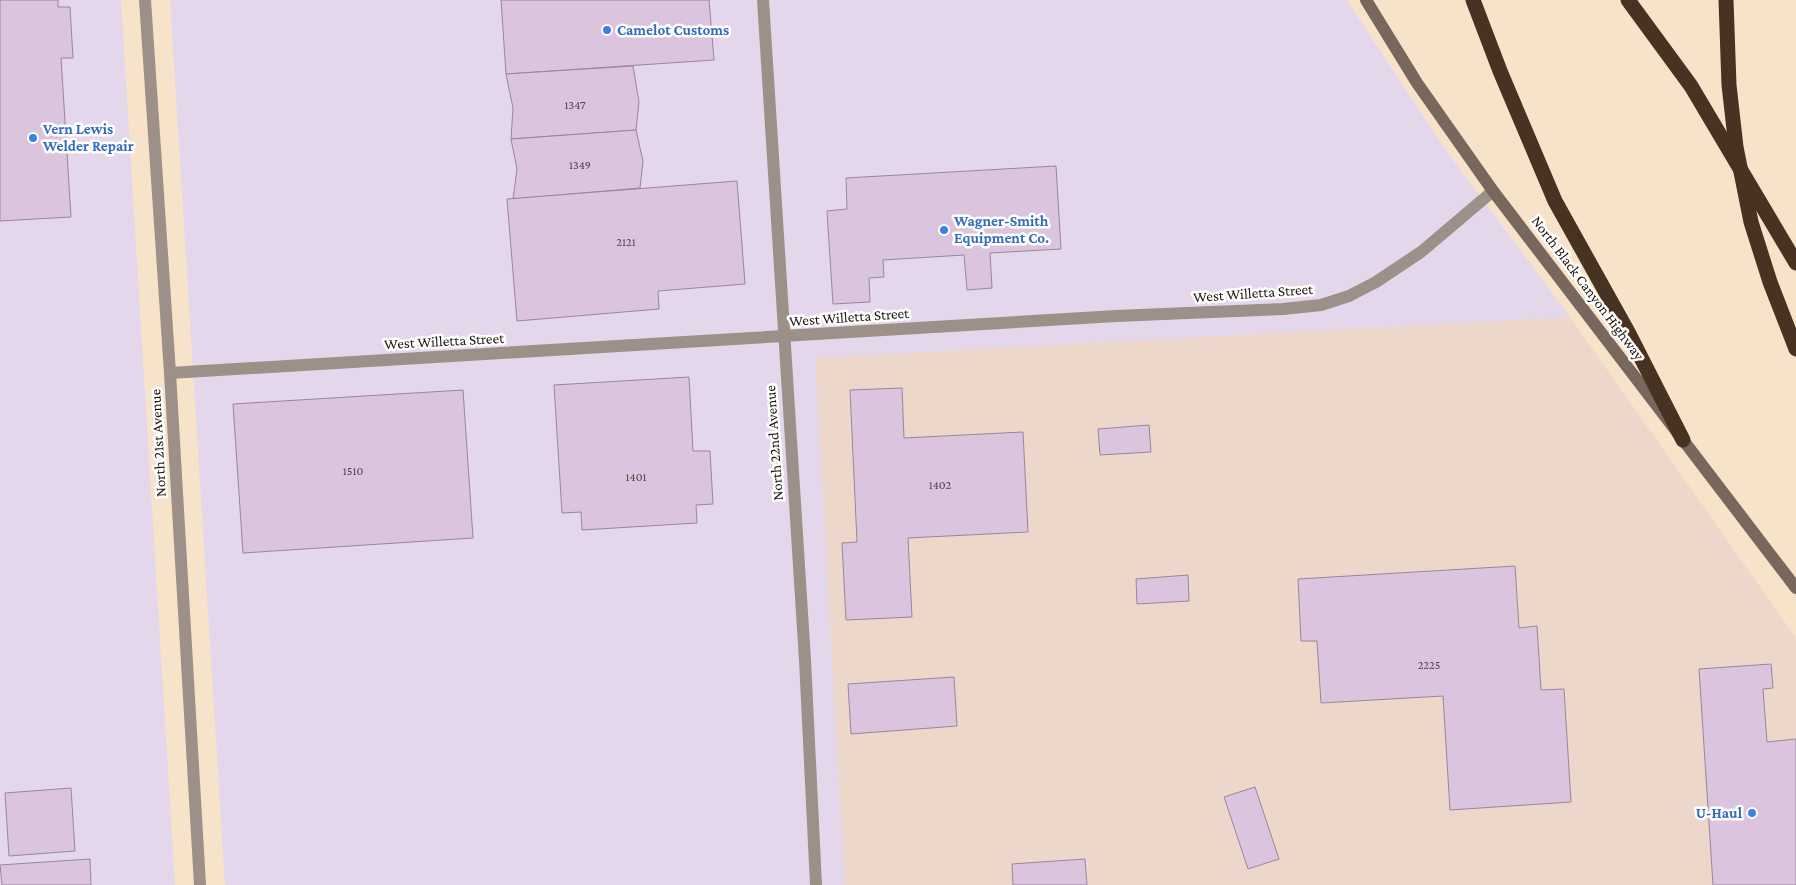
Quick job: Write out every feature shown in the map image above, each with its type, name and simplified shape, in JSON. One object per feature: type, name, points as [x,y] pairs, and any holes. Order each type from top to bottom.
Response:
[{"type":"highway","points":[[1474,0],[1500,70],[1556,201],[1628,332],[1683,440]]},
{"type":"highway","points":[[1628,0],[1691,86],[1796,263]]},
{"type":"highway","points":[[1726,0],[1729,85],[1736,147],[1751,222],[1770,282],[1796,349]]},
{"type":"main road","name":"North Black Canyon Highway","points":[[1366,0],[1417,83],[1493,191],[1796,588]]},
{"type":"street","name":"North 21st Avenue","points":[[146,0],[200,885]]},
{"type":"street","name":"North 22nd Avenue","points":[[763,0],[805,660],[816,885]]},
{"type":"street","name":"West Willetta Street","points":[[170,372],[1107,317],[1283,309],[1321,305],[1349,296],[1384,277],[1421,252],[1493,191]]},
{"type":"shaded area","points":[[0,0],[121,0],[175,885],[0,885]]},
{"type":"shaded area","points":[[170,0],[1347,0],[1443,146],[1570,317],[815,358],[845,885],[225,885]]},
{"type":"shaded area","points":[[1570,317],[1796,638],[1796,885],[845,885],[815,358]]},
{"type":"building","name":"Vern Lewis Welder Repair","points":[[0,0],[58,0],[58,7],[70,7],[73,58],[61,58],[71,217],[0,221]]},
{"type":"building","name":"Camelot Customs","points":[[501,0],[709,0],[714,60],[506,74]]},
{"type":"building","points":[[633,66],[639,102],[636,130],[511,139],[513,108],[506,74]]},
{"type":"building","points":[[636,130],[643,161],[640,188],[513,199],[517,169],[511,139]]},
{"type":"building","name":"Wagner-Smith Equipment Co.","points":[[1056,166],[1061,249],[990,253],[992,288],[967,290],[964,255],[883,260],[884,277],[869,278],[870,302],[833,304],[827,211],[847,209],[846,178]]},
{"type":"building","points":[[737,181],[745,284],[658,291],[659,309],[517,321],[507,199]]},
{"type":"building","points":[[689,377],[693,451],[710,451],[713,504],[696,505],[697,523],[582,530],[581,512],[562,513],[554,385]]},
{"type":"building","points":[[902,388],[904,438],[1023,432],[1028,532],[908,538],[912,617],[846,620],[842,543],[857,542],[850,390]]},
{"type":"building","points":[[463,390],[473,538],[243,553],[233,404]]},
{"type":"building","points":[[1149,425],[1151,452],[1100,455],[1098,429]]},
{"type":"building","points":[[1515,566],[1519,628],[1537,626],[1541,690],[1564,689],[1571,802],[1450,810],[1443,696],[1321,703],[1317,641],[1301,641],[1298,579]]},
{"type":"building","points":[[1188,575],[1189,601],[1137,604],[1136,579]]},
{"type":"building","name":"U-Haul","points":[[1771,664],[1773,688],[1763,689],[1767,742],[1796,739],[1796,885],[1713,885],[1699,669]]},
{"type":"building","points":[[954,677],[957,726],[851,734],[848,684]]},
{"type":"building","points":[[1255,787],[1279,859],[1248,869],[1224,797]]},
{"type":"building","points":[[71,788],[75,851],[9,856],[5,793]]},
{"type":"building","points":[[90,859],[91,885],[2,885],[0,865]]},
{"type":"building","points":[[1085,859],[1087,885],[1013,885],[1012,864]]},
{"type":"place","name":"Camelot Customs","points":[[607,30]]},
{"type":"place","name":"Vern Lewis Welder Repair","points":[[33,138]]},
{"type":"place","name":"Wagner-Smith Equipment Co.","points":[[944,230]]},
{"type":"place","name":"U-Haul","points":[[1752,813]]}]
